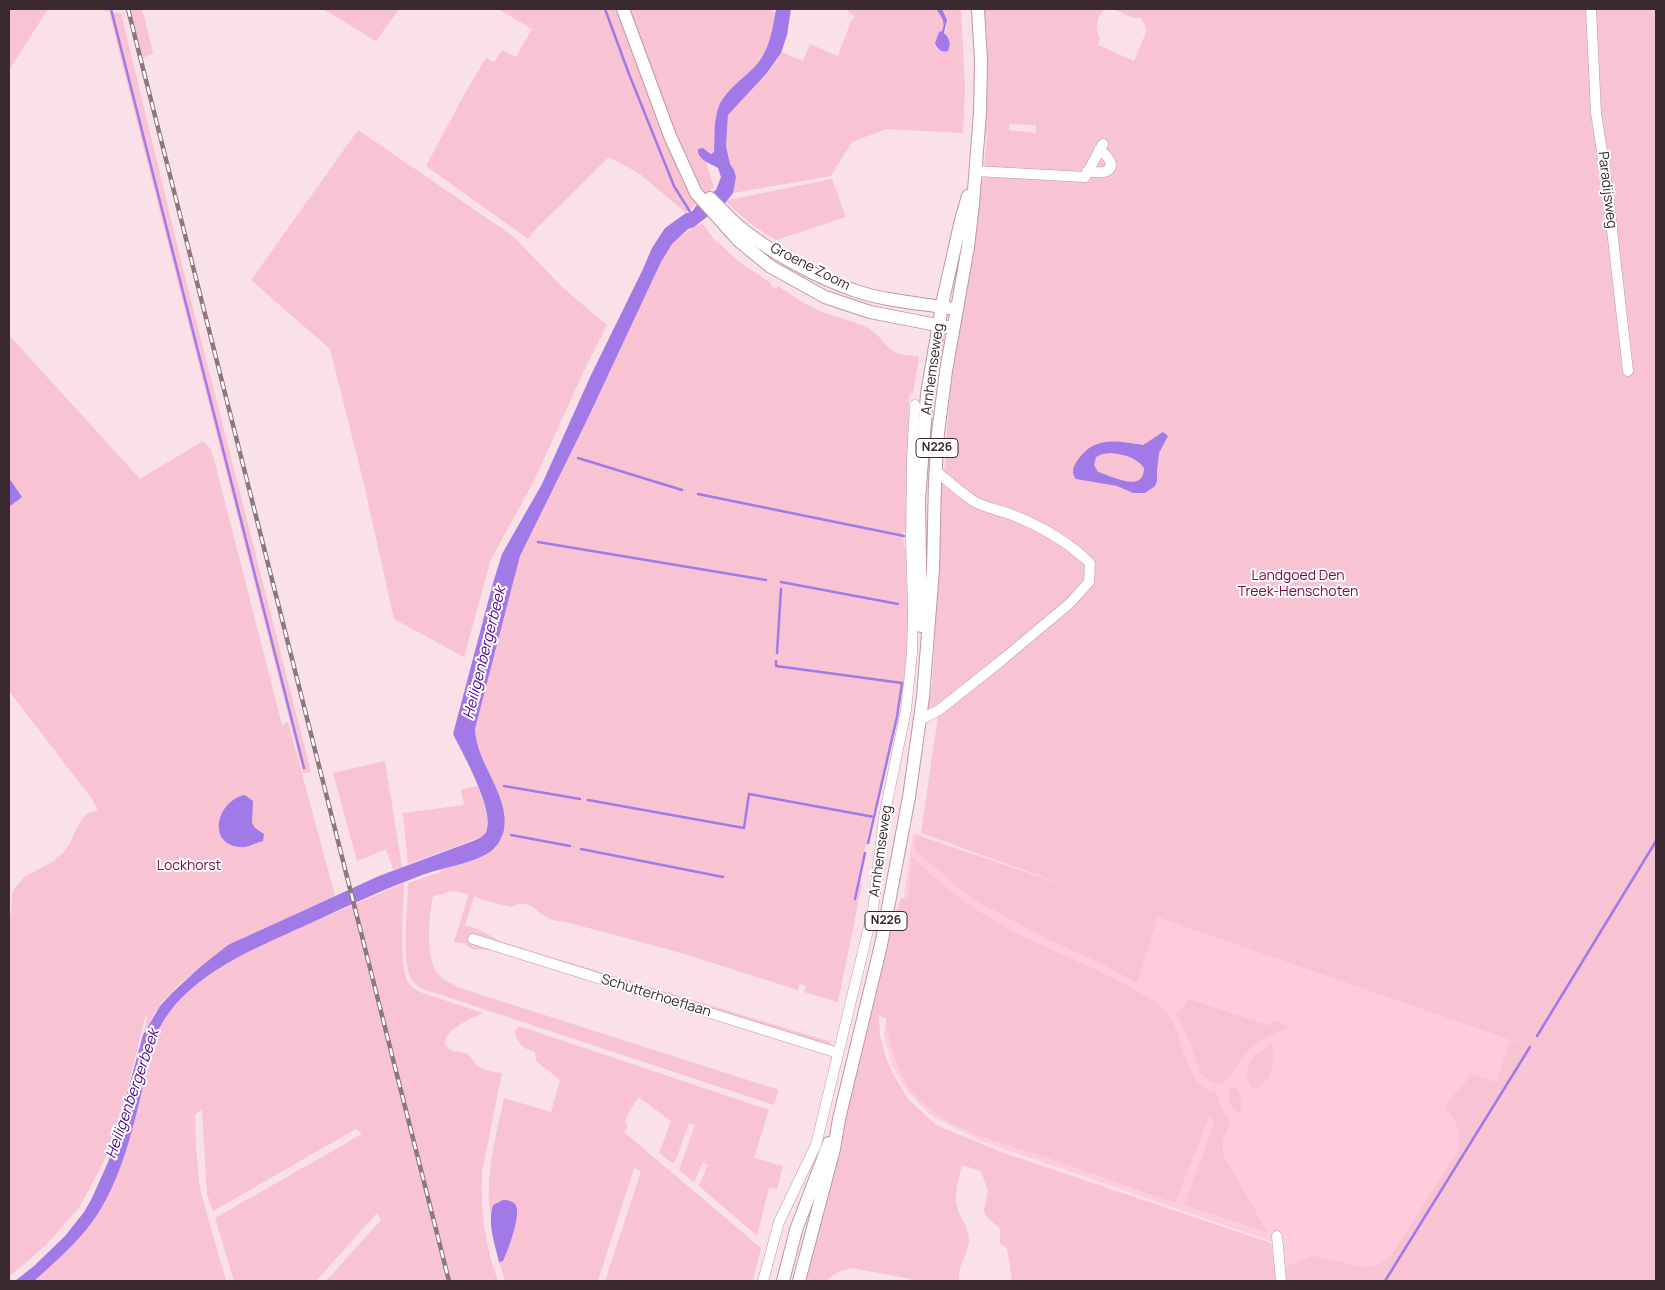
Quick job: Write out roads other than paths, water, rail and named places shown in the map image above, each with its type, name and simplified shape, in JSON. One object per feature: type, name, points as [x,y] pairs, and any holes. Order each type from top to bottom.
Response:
[{"type":"main road","name":"Groene Zoom","points":[[623,9],[670,136],[687,175],[698,191],[731,226],[739,241],[771,267],[826,297],[870,312],[954,328]]},
{"type":"main road","name":"Arnhemseweg","points":[[799,1281],[834,1149],[839,1119],[881,945],[908,804],[920,720],[933,570],[939,424],[968,247],[978,151],[981,61],[978,9]]},
{"type":"main road","name":"Arnhemseweg","points":[[924,686],[919,500],[927,394],[942,307],[961,220],[975,174]]},
{"type":"main road","name":"Groene Zoom","points":[[731,226],[821,276],[856,291],[890,299],[957,309]]},
{"type":"main road","name":"Arnhemseweg","points":[[783,1281],[799,1223],[839,1119]]},
{"type":"street","name":"Paradijsweg","points":[[1591,9],[1596,113],[1606,177],[1628,371]]},
{"type":"street","points":[[975,174],[1085,177],[1087,171],[1101,147],[1110,161],[1108,171],[1102,173],[1087,171]]},
{"type":"street","name":"Arnhemseweg","points":[[763,1281],[779,1222],[816,1145],[872,910],[884,817],[906,710],[912,653],[912,458],[915,405]]},
{"type":"street","points":[[920,720],[939,710],[1002,660],[1069,604],[1089,582],[1090,563],[1077,551],[1025,521],[977,503],[936,471]]},
{"type":"street","name":"Schutterhoeflaan","points":[[473,939],[838,1053]]},
{"type":"street","points":[[1277,1236],[1281,1281]]},
{"type":"water","name":"Heiligenbergerbeek","points":[[776,9],[791,9],[787,35],[781,53],[766,74],[728,115],[726,146],[730,164],[736,177],[733,193],[726,202],[694,227],[688,229],[672,244],[661,262],[588,418],[520,556],[475,729],[481,754],[498,792],[505,817],[504,830],[499,842],[493,850],[483,856],[408,880],[242,955],[200,982],[181,999],[166,1018],[154,1040],[129,1140],[112,1188],[100,1210],[74,1244],[34,1281],[15,1281],[34,1266],[65,1236],[84,1212],[92,1198],[109,1160],[143,1035],[160,1006],[172,993],[228,945],[379,876],[482,837],[486,832],[488,823],[483,797],[453,734],[502,554],[542,484],[591,375],[652,248],[665,228],[686,213],[691,213],[699,202],[716,190],[721,177],[718,168],[702,159],[698,149],[703,148],[711,154],[714,152],[715,123],[719,106],[726,94],[762,57],[770,37]]},
{"type":"water","points":[[936,9],[942,9],[947,20],[944,33],[949,41],[948,51],[940,50],[935,43],[939,32],[942,31],[943,25]]},
{"type":"water","points":[[1163,432],[1168,436],[1159,453],[1155,486],[1145,493],[1133,493],[1117,486],[1076,479],[1074,477],[1073,470],[1076,463],[1084,453],[1098,443],[1115,441],[1143,445]],"holes":[[[1110,453],[1124,455],[1137,461],[1144,468],[1143,476],[1133,482],[1098,472],[1094,465],[1096,457]]]},
{"type":"water","points":[[9,478],[22,497],[9,507]]},
{"type":"water","points":[[245,795],[253,801],[252,823],[255,828],[264,834],[263,841],[240,847],[229,844],[222,838],[219,831],[219,822],[222,813],[228,805],[235,799]]},
{"type":"water","points":[[503,1200],[511,1201],[515,1204],[517,1217],[508,1249],[503,1261],[499,1262],[492,1234],[491,1212],[493,1205]]},
{"type":"waterway","points":[[111,9],[304,768]]},
{"type":"waterway","points":[[605,9],[674,186],[692,215]]},
{"type":"waterway","points":[[578,458],[682,490]]},
{"type":"waterway","points":[[698,494],[904,536]]},
{"type":"waterway","points":[[538,542],[766,580]]},
{"type":"waterway","points":[[781,582],[898,604]]},
{"type":"waterway","points":[[777,653],[781,589]]},
{"type":"waterway","points":[[776,661],[776,666],[902,683],[897,717],[868,843]]},
{"type":"waterway","points":[[504,786],[580,799]]},
{"type":"waterway","points":[[588,800],[744,828],[749,794],[874,817]]},
{"type":"waterway","points":[[511,835],[570,846]]},
{"type":"waterway","points":[[1537,1036],[1656,841]]},
{"type":"waterway","points":[[581,849],[723,877]]},
{"type":"waterway","points":[[855,899],[865,853]]},
{"type":"waterway","points":[[1385,1281],[1530,1047]]},
{"type":"railway","points":[[128,9],[449,1281]]},
{"type":"park label","name":"Landgoed Den Treek-Henschoten","points":[[1298,584]]},
{"type":"park label","name":"Lockhorst","points":[[189,866]]}]
